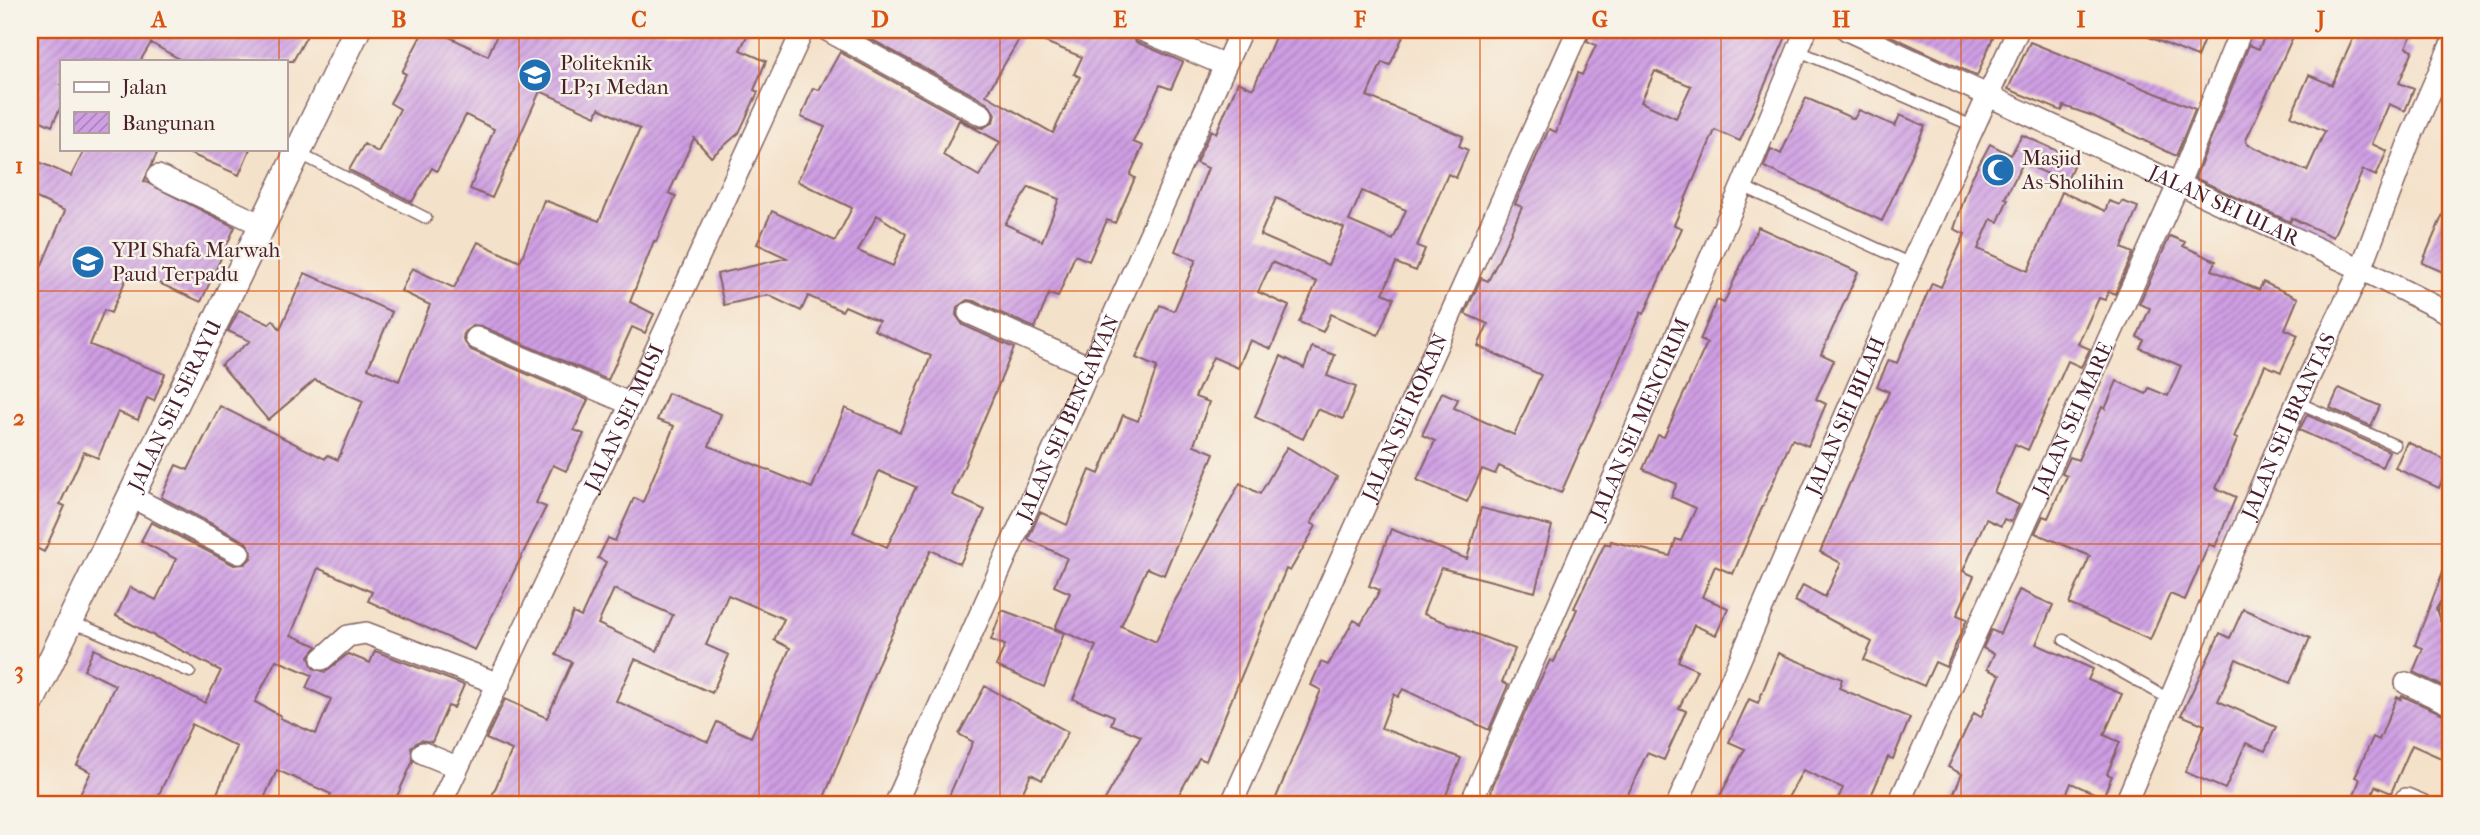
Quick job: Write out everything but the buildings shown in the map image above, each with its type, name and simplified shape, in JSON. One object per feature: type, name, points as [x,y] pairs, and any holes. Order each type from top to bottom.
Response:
[{"type":"street","name":"JALAN SEI SERAYU","points":[[30,704],[357,30]]},
{"type":"street","name":"JALAN SEI MUSI","points":[[440,805],[631,404],[803,30]]},
{"type":"street","points":[[827,30],[982,115]]},
{"type":"street","points":[[1142,30],[1225,65]]},
{"type":"street","name":"JALAN SEI BENGAWAN","points":[[895,805],[1241,30]]},
{"type":"street","name":"JALAN SEI ROKAN","points":[[1231,805],[1578,30]]},
{"type":"street","name":"JALAN SEI MENCIRIM","points":[[1470,805],[1742,186],[1806,30]]},
{"type":"street","name":"JALAN SEI ULAR","points":[[1847,30],[2179,183],[2450,314]]},
{"type":"street","name":"JALAN SEI BILAH","points":[[1677,805],[1911,264],[2018,30]]},
{"type":"street","name":"JALAN SEI MARE","points":[[1898,805],[2179,183],[2241,30]]},
{"type":"street","name":"JALAN SEI BRANTAS","points":[[2126,805],[2297,402],[2361,269],[2412,134],[2450,47]]},
{"type":"street","points":[[158,176],[262,225]]},
{"type":"street","points":[[970,313],[1092,368]]},
{"type":"street","points":[[475,338],[631,404]]},
{"type":"street","points":[[132,497],[239,553]]},
{"type":"street","points":[[322,659],[348,636],[366,633],[499,684]]},
{"type":"street","points":[[2406,683],[2450,704]]},
{"type":"street","points":[[423,754],[457,767]]},
{"type":"lane","points":[[1798,51],[1975,127]]},
{"type":"lane","points":[[298,153],[426,218]]},
{"type":"lane","points":[[1742,186],[1911,264]]},
{"type":"lane","points":[[2297,402],[2395,445]]},
{"type":"lane","points":[[69,624],[88,628],[190,672]]},
{"type":"lane","points":[[2064,640],[2171,700]]},
{"type":"place","name":"Politeknik LP31 Medan","points":[[535,75]]},
{"type":"place","name":"Masjid As-Sholihin","points":[[1998,170]]},
{"type":"place","name":"YPI Shafa Marwah Paud Terpadu","points":[[88,262]]}]
